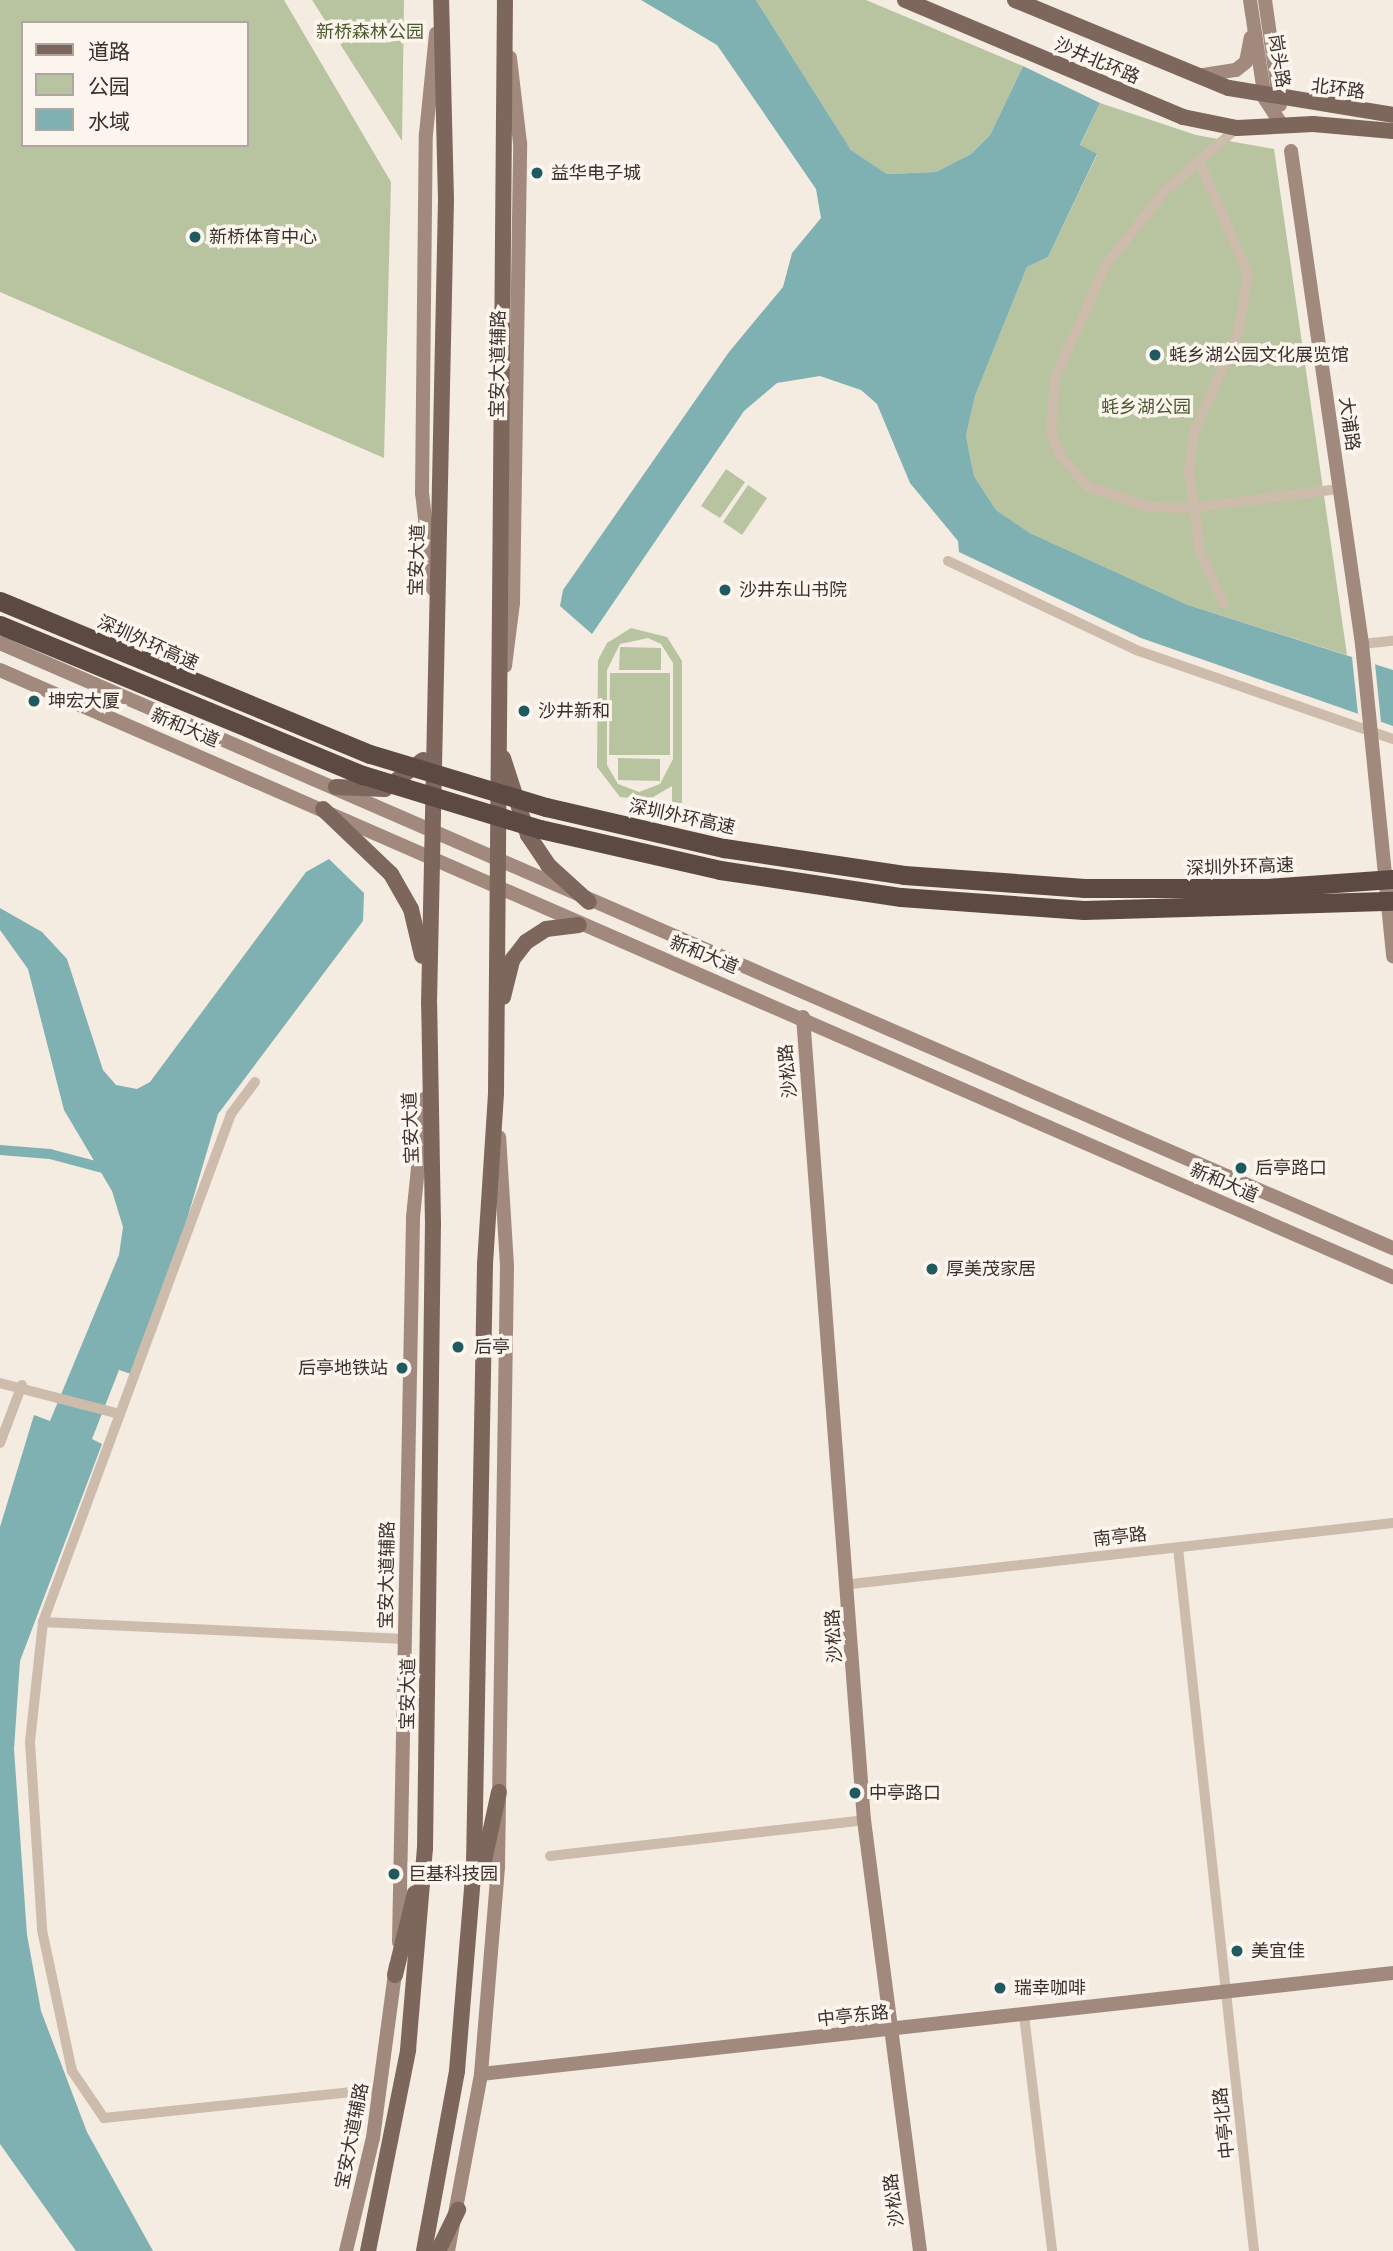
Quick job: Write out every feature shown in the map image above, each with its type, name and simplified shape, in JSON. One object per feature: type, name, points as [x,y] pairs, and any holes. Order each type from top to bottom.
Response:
[{"type":"highway","name":"深圳外环高速","points":[[0,601],[211,694],[370,754],[546,807],[700,843],[856,869],[1037,886],[1206,889],[1393,879]]},
{"type":"highway","points":[[0,625],[363,775],[540,829],[720,870],[901,897],[1072,910],[1219,911],[1393,901]]},
{"type":"main road","name":"宝安大道","points":[[368,2251],[408,2050],[425,1849],[433,1224],[428,1062],[435,608],[446,200],[440,0]]},
{"type":"main road","name":"沙井北环路","points":[[905,0],[1183,117],[1237,128],[1281,124]]},
{"type":"main road","name":"沙井北环路","points":[[1015,0],[1196,76],[1272,100]]},
{"type":"main road","name":"岗头路","points":[[1250,0],[1272,100],[1281,124]]},
{"type":"main road","name":"岗头路","points":[[1265,0],[1272,100]]},
{"type":"main road","points":[[448,2251],[458,2210],[481,2074],[493,1971],[499,1792],[507,1266],[496,1093],[505,6]]},
{"type":"main road","points":[[1196,76],[1236,70],[1245,62],[1253,22]]},
{"type":"main road","name":"北环路","points":[[1272,100],[1393,114]]},
{"type":"main road","name":"北环路","points":[[1281,124],[1393,131]]},
{"type":"main road","name":"大浦路","points":[[1291,151],[1362,644],[1370,724]]},
{"type":"main road","name":"新和大道","points":[[0,643],[335,787],[589,902],[849,1007],[1393,1248]]},
{"type":"main road","name":"新和大道","points":[[0,670],[323,809],[579,925],[803,1017],[1393,1277]]},
{"type":"main road","points":[[1370,724],[1393,956]]},
{"type":"main road","points":[[335,787],[373,792],[397,784],[417,769],[433,735]]},
{"type":"main road","points":[[498,737],[528,835],[548,865],[589,902]]},
{"type":"main road","points":[[323,809],[376,856],[403,893],[421,945],[429,1004]]},
{"type":"main road","points":[[496,1033],[519,950],[545,929],[579,925]]},
{"type":"main road","name":"沙松路","points":[[803,1017],[850,1584],[864,1820],[920,2251]]},
{"type":"main road","name":"宝安大道辅路","points":[[346,2251],[380,2089],[395,1975],[404,1849],[405,1639],[414,1217],[428,1062]]},
{"type":"main road","points":[[424,2251],[457,2071],[472,1914],[485,1264],[496,1093]]},
{"type":"main road","points":[[472,1914],[499,1792]]},
{"type":"main road","points":[[395,1975],[425,1849]]},
{"type":"main road","name":"中亭东路","points":[[481,2074],[893,2031],[1393,1973]]},
{"type":"main road","points":[[438,2251],[458,2210]]},
{"type":"street","points":[[1237,128],[1148,209],[1105,265],[1048,404],[1055,445],[1089,487],[1149,508],[1190,508],[1339,489]]},
{"type":"street","points":[[1199,161],[1248,273],[1238,334],[1194,432],[1190,508],[1200,552],[1224,604]]},
{"type":"street","points":[[948,561],[1136,650],[1370,724],[1393,739]]},
{"type":"street","points":[[1362,644],[1393,641]]},
{"type":"street","points":[[256,1082],[231,1114],[43,1622],[30,1742],[43,1930],[72,2071],[104,2118],[380,2089]]},
{"type":"street","points":[[0,1383],[22,1385],[120,1414]]},
{"type":"street","points":[[0,1443],[22,1385]]},
{"type":"street","name":"南亭路","points":[[850,1584],[1393,1523]]},
{"type":"street","name":"中亭北路","points":[[1178,1549],[1229,1991],[1254,2251]]},
{"type":"street","points":[[43,1622],[405,1639]]},
{"type":"street","points":[[550,1856],[864,1820]]},
{"type":"street","points":[[1024,2015],[1052,2251]]},
{"type":"green space","name":"新桥体育中心","points":[[0,0],[284,0],[391,182],[384,458],[0,292]]},
{"type":"green space","name":"新桥森林公园","points":[[312,0],[404,0],[402,141]]},
{"type":"green space","points":[[756,0],[866,0],[1023,66],[990,135],[971,154],[936,172],[887,174],[851,150]]},
{"type":"green space","name":"蚝乡湖公园","points":[[1100,103],[1196,135],[1274,149],[1347,655],[1188,605],[1030,533],[996,510],[974,476],[966,436],[975,396],[1027,267],[1048,257],[1097,155],[1080,146]]},
{"type":"green space","points":[[726,469],[745,482],[720,518],[701,506]]},
{"type":"green space","points":[[748,485],[767,498],[742,535],[723,522]]},
{"type":"green space","points":[[631,628],[667,637],[682,661],[682,803],[672,803],[672,786],[648,800],[620,797],[597,767],[598,660],[607,643]],"holes":[[[648,638],[661,644],[673,663],[673,759],[660,784],[639,792],[618,784],[607,765],[607,670],[620,644]]]},
{"type":"green space","points":[[620,647],[661,648],[661,670],[619,670]]},
{"type":"green space","points":[[610,673],[670,673],[670,755],[609,755]]},
{"type":"green space","points":[[618,758],[660,759],[660,781],[618,780]]},
{"type":"water","points":[[641,0],[756,0],[851,150],[887,174],[936,172],[971,154],[990,135],[1023,66],[1100,103],[1080,145],[1097,154],[1048,257],[1027,267],[975,396],[966,436],[974,476],[996,510],[1030,533],[1188,605],[1393,670],[1393,726],[1141,638],[959,552],[958,541],[910,483],[877,404],[861,390],[820,376],[777,383],[744,411],[592,634],[560,606],[563,590],[729,352],[783,287],[792,253],[821,218],[816,189],[717,45]]},
{"type":"water","points":[[329,859],[364,893],[363,921],[218,1114],[172,1270],[131,1374],[119,1370],[92,1439],[102,1444],[20,1661],[14,1749],[27,1935],[41,2011],[87,2132],[153,2251],[76,2251],[0,2144],[0,1527],[34,1415],[50,1421],[119,1255],[123,1227],[112,1191],[64,1110],[28,969],[0,930],[0,908],[42,932],[67,959],[103,1070],[116,1085],[137,1089],[150,1082],[306,872]]},
{"type":"pier","points":[[1352,657],[1375,664],[1381,722],[1358,714]]},
{"type":"waterway","points":[[0,1150],[50,1154],[110,1170]]},
{"type":"place","name":"益华电子城","points":[[537,173]]},
{"type":"place","name":"新桥体育中心","points":[[195,237]]},
{"type":"place","name":"蚝乡湖公园文化展览馆","points":[[1155,355]]},
{"type":"place","name":"沙井东山书院","points":[[725,590]]},
{"type":"place","name":"坤宏大厦","points":[[34,701]]},
{"type":"place","name":"沙井新和","points":[[524,711]]},
{"type":"place","name":"后亭路口","points":[[1241,1168]]},
{"type":"place","name":"厚美茂家居","points":[[932,1269]]},
{"type":"place","name":"后亭","points":[[458,1347]]},
{"type":"place","name":"后亭地铁站","points":[[402,1368]]},
{"type":"place","name":"中亭路口","points":[[855,1793]]},
{"type":"place","name":"巨基科技园","points":[[394,1874]]},
{"type":"place","name":"美宜佳","points":[[1237,1951]]},
{"type":"place","name":"瑞幸咖啡","points":[[1000,1988]]}]
